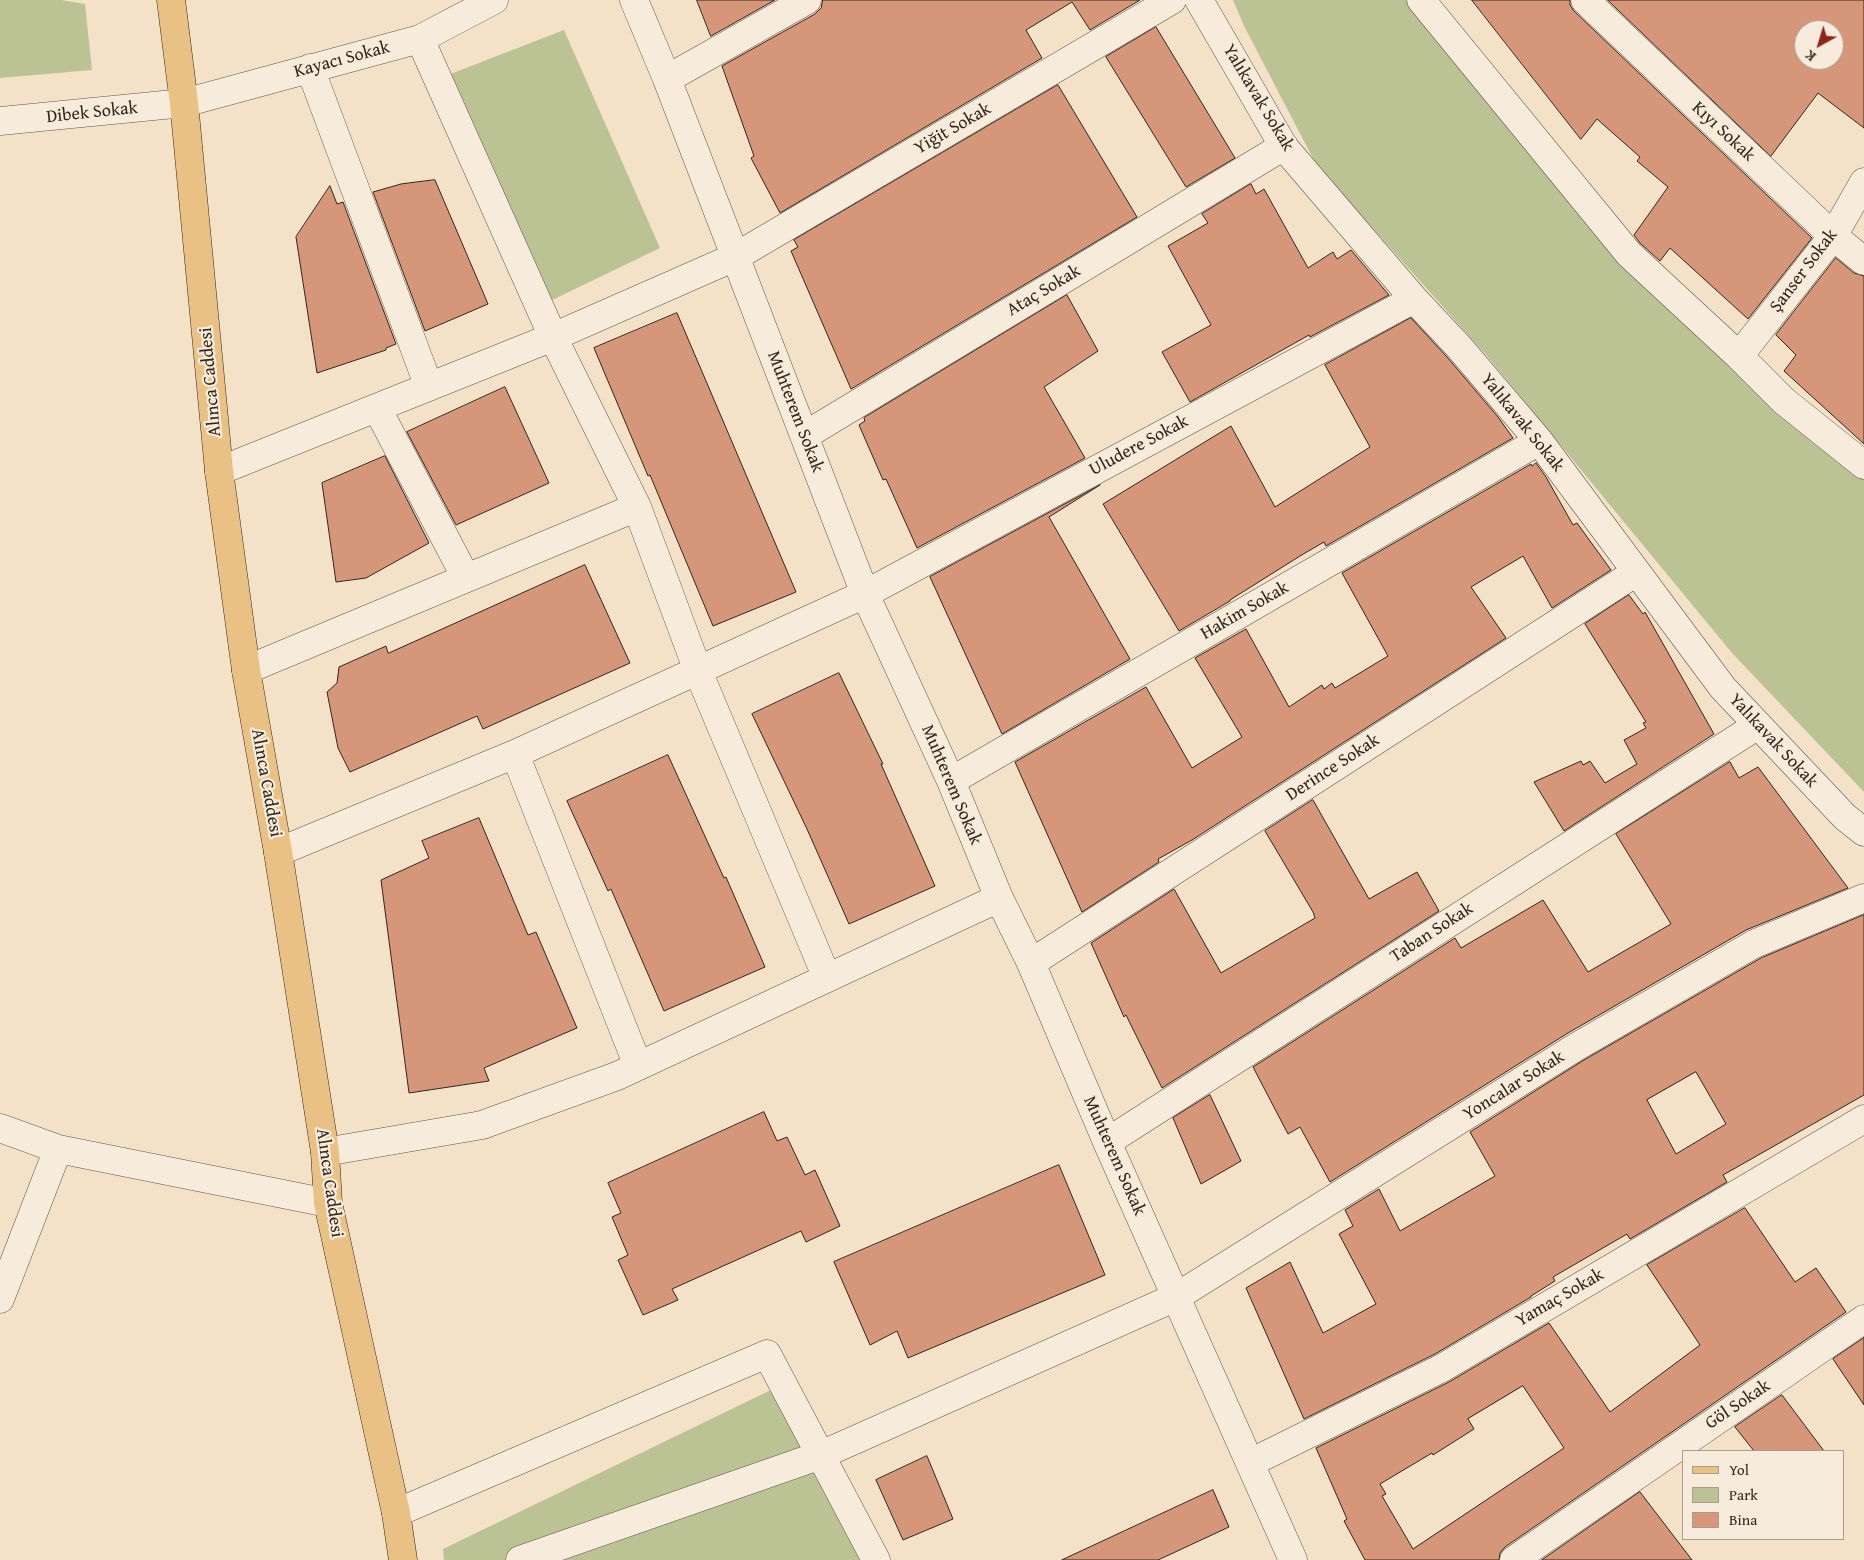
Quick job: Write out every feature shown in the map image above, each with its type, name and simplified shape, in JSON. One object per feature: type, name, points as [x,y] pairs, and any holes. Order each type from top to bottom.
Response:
[{"type":"main road","name":"Alınca Caddesi","points":[[171,0],[184,103],[219,471],[246,670],[278,852],[325,1152],[328,1203],[396,1514],[403,1560]]},
{"type":"street","name":"Kayacı Sokak","points":[[184,103],[420,38],[494,0]]},
{"type":"street","name":"Muhterem Sokak","points":[[634,0],[865,594],[952,781],[999,898],[1031,963],[1107,1142],[1293,1560]]},
{"type":"street","points":[[666,79],[807,0]]},
{"type":"street","name":"Yiğit Sokak","points":[[219,471],[553,337],[734,257],[1172,0]]},
{"type":"street","name":"Yalıkavak Sokak","points":[[1199,0],[1284,146],[1414,299],[1459,347],[1539,441],[1635,573],[1723,688],[1844,817],[1864,832]]},
{"type":"street","points":[[1421,0],[1629,254],[1739,356],[1784,402],[1864,465]]},
{"type":"street","name":"Kıyı Sokak","points":[[1585,0],[1833,236],[1864,261]]},
{"type":"street","points":[[420,38],[553,337],[637,506],[698,671],[827,978]]},
{"type":"street","points":[[310,68],[429,387]]},
{"type":"street","name":"Dibek Sokak","points":[[0,121],[184,103]]},
{"type":"street","name":"Ataç Sokak","points":[[804,436],[1284,146]]},
{"type":"street","name":"Şanser Sokak","points":[[1739,356],[1833,236],[1864,182]]},
{"type":"street","name":"Uludere Sokak","points":[[278,852],[515,754],[865,594],[1414,299]]},
{"type":"street","points":[[377,408],[466,578]]},
{"type":"street","name":"Hakim Sokak","points":[[952,781],[1539,441]]},
{"type":"street","points":[[246,670],[637,506]]},
{"type":"street","name":"Derince Sokak","points":[[1031,963],[1635,573]]},
{"type":"street","name":"Taban Sokak","points":[[1107,1142],[1758,725]]},
{"type":"street","points":[[515,754],[638,1066]]},
{"type":"street","points":[[325,1152],[482,1125],[617,1076],[999,898]]},
{"type":"street","name":"Yoncalar Sokak","points":[[520,1560],[821,1455],[1176,1297],[1593,1038],[1754,944],[1864,898]]},
{"type":"street","name":"Yamaç Sokak","points":[[1250,1463],[1442,1368],[1864,1119]]},
{"type":"street","points":[[0,1128],[58,1149],[328,1203]]},
{"type":"street","points":[[0,1299],[58,1149]]},
{"type":"street","name":"Göl Sokak","points":[[1514,1560],[1864,1319]]},
{"type":"street","points":[[396,1514],[767,1354],[876,1560]]},
{"type":"green space","points":[[0,0],[61,0],[85,4],[92,70],[0,78]]},
{"type":"green space","points":[[1233,0],[1421,0],[1493,86],[1739,356],[1864,461],[1864,792],[1732,653],[1487,356],[1317,166],[1244,26]]},
{"type":"green space","points":[[564,30],[660,248],[550,301],[448,75]]},
{"type":"green space","points":[[775,1388],[861,1560],[444,1560],[443,1549]]},
{"type":"building","points":[[697,0],[775,0],[711,36]]},
{"type":"building","points":[[823,0],[1140,0],[1090,30],[1072,2],[1026,30],[1042,58],[780,213],[751,158],[754,156],[722,66],[815,14],[821,8]]},
{"type":"building","points":[[1472,0],[1570,0],[1570,5],[1574,11],[1812,238],[1748,319],[1670,248],[1660,261],[1640,243],[1634,235],[1668,187],[1637,161],[1640,157],[1597,119],[1581,139]]},
{"type":"building","points":[[1608,0],[1864,0],[1864,128],[1818,93],[1771,156]]},
{"type":"building","points":[[1156,27],[1235,158],[1186,187],[1106,57]]},
{"type":"building","points":[[1058,85],[1137,217],[851,389],[791,251],[798,247],[794,240]]},
{"type":"building","points":[[435,180],[488,304],[425,331],[373,192],[401,184]]},
{"type":"building","points":[[1251,184],[1256,194],[1264,189],[1308,268],[1333,252],[1337,259],[1351,250],[1389,295],[1310,337],[1309,335],[1190,402],[1162,352],[1211,325],[1168,246],[1208,223],[1202,214]]},
{"type":"building","points":[[330,186],[337,204],[343,202],[396,344],[386,348],[386,350],[317,373],[296,237]]},
{"type":"building","points":[[1836,258],[1854,273],[1864,276],[1864,444],[1784,371],[1796,355],[1776,335]]},
{"type":"building","points":[[1067,295],[1098,351],[1044,387],[1085,458],[917,548],[886,479],[883,480],[859,425],[865,421],[864,418]]},
{"type":"building","points":[[677,313],[796,592],[713,626],[650,475],[648,476],[594,348]]},
{"type":"building","points":[[1411,318],[1498,417],[1513,438],[1326,546],[1324,542],[1179,631],[1103,504],[1231,426],[1275,507],[1370,447],[1325,365]]},
{"type":"building","points":[[505,387],[549,483],[456,525],[407,432]]},
{"type":"building","points":[[385,456],[429,543],[366,578],[336,582],[322,483]]},
{"type":"building","points":[[1536,463],[1573,525],[1577,523],[1611,570],[1552,608],[1523,556],[1471,587],[1506,638],[1192,840],[1158,859],[1159,862],[1082,912],[1015,762],[1146,687],[1192,768],[1242,737],[1195,658],[1246,629],[1289,707],[1322,685],[1324,689],[1332,683],[1335,688],[1388,656],[1342,573],[1531,464],[1532,466]]},
{"type":"building","points":[[1100,485],[1049,517],[1130,659],[1002,734],[930,577]]},
{"type":"building","points":[[585,565],[630,663],[483,729],[477,716],[350,772],[338,748],[327,692],[337,683],[339,667],[386,646],[388,653]]},
{"type":"building","points":[[1629,595],[1643,614],[1645,612],[1714,734],[1564,831],[1534,782],[1581,761],[1583,765],[1590,761],[1605,783],[1637,764],[1624,740],[1646,728],[1643,723],[1646,722],[1585,624]]},
{"type":"building","points":[[839,673],[883,764],[881,764],[935,886],[849,924],[807,829],[752,714]]},
{"type":"building","points":[[668,755],[724,878],[726,877],[765,967],[664,1011],[611,889],[608,891],[567,801]]},
{"type":"building","points":[[1730,762],[1739,778],[1758,767],[1848,888],[1746,930],[1568,1033],[1330,1182],[1300,1127],[1288,1134],[1253,1067],[1455,938],[1461,948],[1543,900],[1588,972],[1671,924],[1616,834]]},
{"type":"building","points":[[1313,800],[1369,899],[1417,872],[1439,911],[1162,1088],[1126,1015],[1124,1017],[1091,943],[1174,889],[1221,973],[1315,918],[1265,831]]},
{"type":"building","points":[[479,818],[528,935],[536,932],[577,1028],[484,1068],[489,1081],[409,1093],[381,880],[429,858],[422,841]]},
{"type":"building","points":[[1864,915],[1864,1095],[1723,1175],[1727,1182],[1630,1239],[1627,1234],[1553,1277],[1555,1281],[1531,1297],[1435,1354],[1304,1419],[1246,1288],[1290,1262],[1323,1333],[1376,1304],[1339,1234],[1353,1226],[1345,1210],[1379,1189],[1400,1231],[1495,1176],[1470,1132],[1584,1060],[1761,958]],"holes":[[[1696,1072],[1726,1124],[1676,1154],[1647,1100]]]},
{"type":"building","points":[[1210,1095],[1241,1161],[1201,1184],[1173,1118]]},
{"type":"building","points":[[764,1112],[777,1141],[787,1137],[805,1175],[815,1170],[840,1226],[806,1242],[801,1231],[672,1289],[678,1300],[643,1315],[618,1260],[628,1255],[612,1217],[621,1213],[608,1183]]},
{"type":"building","points":[[1059,1165],[1105,1275],[908,1358],[897,1331],[870,1345],[834,1262]]},
{"type":"building","points":[[1745,1208],[1795,1282],[1816,1268],[1846,1312],[1505,1547],[1500,1553],[1499,1560],[1365,1560],[1344,1521],[1347,1519],[1316,1448],[1449,1382],[1549,1323],[1610,1412],[1700,1345],[1647,1265]],"holes":[[[1523,1386],[1564,1448],[1413,1549],[1382,1496],[1386,1494],[1380,1484],[1432,1453],[1433,1455],[1474,1429],[1468,1419]]]},
{"type":"building","points":[[1864,1338],[1864,1405],[1833,1359]]},
{"type":"building","points":[[1782,1395],[1823,1450],[1753,1450],[1735,1427]]},
{"type":"building","points":[[927,1456],[953,1519],[903,1540],[876,1480]]},
{"type":"building","points":[[1213,1490],[1229,1527],[1158,1560],[1062,1560]]},
{"type":"building","points":[[1640,1492],[1692,1560],[1542,1560]]}]
